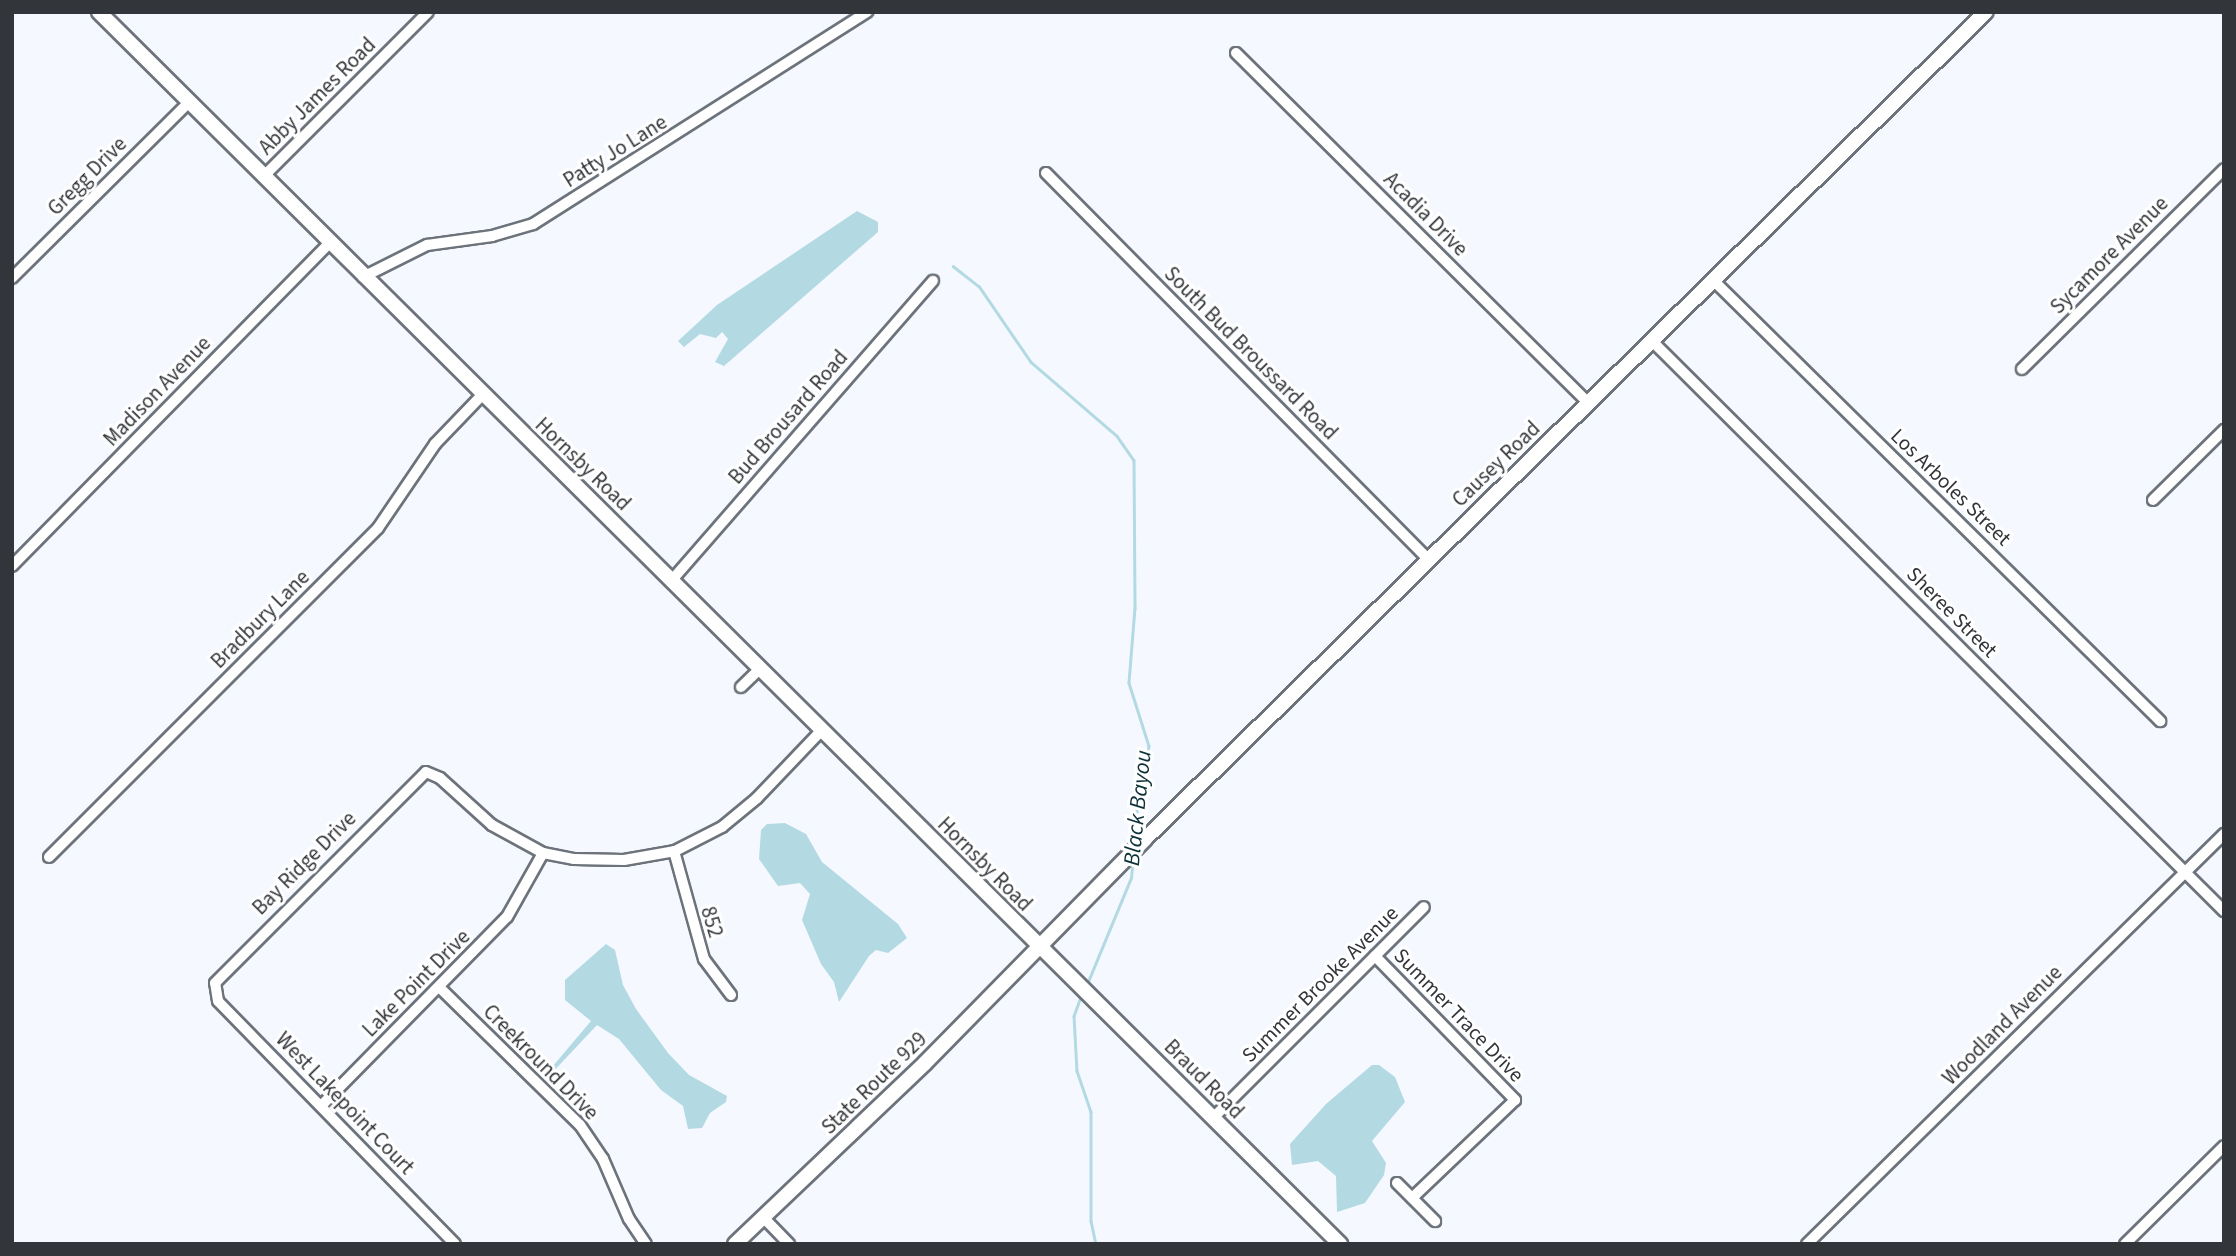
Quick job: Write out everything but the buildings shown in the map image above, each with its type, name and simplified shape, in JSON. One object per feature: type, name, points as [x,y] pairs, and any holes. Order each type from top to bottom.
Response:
[{"type":"street","name":"Hornsby Road","points":[[99,12],[482,395],[761,667],[1037,946]]},
{"type":"street","name":"Abby James Road","points":[[263,177],[428,12]]},
{"type":"street","name":"Patty Jo Lane","points":[[363,277],[426,245],[492,236],[533,224],[867,12]]},
{"type":"street","name":"Causey Road","points":[[1037,946],[1986,12]]},
{"type":"street","name":"Acadia Drive","points":[[1236,53],[1589,403]]},
{"type":"street","name":"Gregg Drive","points":[[12,278],[189,102]]},
{"type":"street","name":"Sycamore Avenue","points":[[2022,369],[2224,169]]},
{"type":"street","name":"South Bud Broussard Road","points":[[1046,173],[1429,560]]},
{"type":"street","name":"Madison Avenue","points":[[12,566],[329,243]]},
{"type":"street","name":"Bud Brousard Road","points":[[672,580],[933,281]]},
{"type":"street","name":"Los Arboles Street","points":[[1714,281],[2161,721]]},
{"type":"street","name":"Sheree Street","points":[[1652,341],[2224,911]]},
{"type":"street","name":"Bradbury Lane","points":[[49,857],[378,528],[435,444],[482,395]]},
{"type":"street","points":[[2154,500],[2224,430]]},
{"type":"street","points":[[741,687],[761,667]]},
{"type":"street","points":[[543,853],[603,862],[674,851],[708,836],[746,809],[823,729]]},
{"type":"street","name":"Bay Ridge Drive","points":[[214,986],[426,772],[440,778],[492,825],[543,853]]},
{"type":"street","name":"Woodland Avenue","points":[[1807,1244],[2224,834]]},
{"type":"street","name":"852","points":[[674,851],[704,959],[731,995]]},
{"type":"street","name":"Lake Point Drive","points":[[321,1106],[507,917],[530,881],[543,853]]},
{"type":"street","name":"Summer Brooke Avenue","points":[[1213,1118],[1424,907]]},
{"type":"street","name":"Braud Road","points":[[1037,946],[1340,1244]]},
{"type":"street","name":"State Route 929","points":[[735,1244],[925,1063],[1037,946]]},
{"type":"street","name":"Summer Trace Drive","points":[[1375,956],[1514,1100],[1412,1198]]},
{"type":"street","name":"West Lakepoint Court","points":[[214,986],[218,1001],[455,1244]]},
{"type":"street","name":"Creekround Drive","points":[[439,987],[580,1125],[603,1159],[629,1219],[646,1244]]},
{"type":"street","points":[[2125,1244],[2224,1146]]},
{"type":"street","points":[[1397,1183],[1435,1221]]},
{"type":"street","points":[[764,1218],[789,1244]]},
{"type":"water","points":[[857,211],[878,222],[878,232],[724,366],[715,362],[728,339],[722,332],[716,338],[700,334],[684,347],[678,341],[717,305]]},
{"type":"water","points":[[785,823],[806,834],[822,862],[898,924],[907,938],[888,953],[876,950],[869,956],[839,1002],[834,982],[821,964],[802,920],[810,894],[800,883],[778,886],[759,859],[761,830],[767,824]]},
{"type":"water","points":[[606,944],[615,950],[623,985],[636,1009],[668,1053],[689,1075],[727,1096],[726,1102],[710,1113],[702,1128],[688,1129],[683,1106],[661,1090],[619,1039],[597,1025],[550,1075],[547,1073],[591,1021],[565,1000],[565,980]]},
{"type":"water","points":[[1372,1065],[1379,1065],[1395,1077],[1405,1102],[1372,1141],[1386,1163],[1384,1175],[1365,1203],[1337,1212],[1336,1176],[1318,1161],[1292,1165],[1290,1144],[1326,1104]]},
{"type":"waterway","name":"Black Bayou","points":[[953,266],[979,286],[1031,362],[1117,436],[1134,460],[1135,608],[1129,683],[1149,746],[1131,844]]},
{"type":"waterway","name":"Black Bayou","points":[[1087,984],[1131,878],[1133,857]]},
{"type":"waterway","name":"Black Bayou","points":[[1081,997],[1074,1016],[1077,1071],[1091,1112],[1091,1221],[1096,1244]]}]
